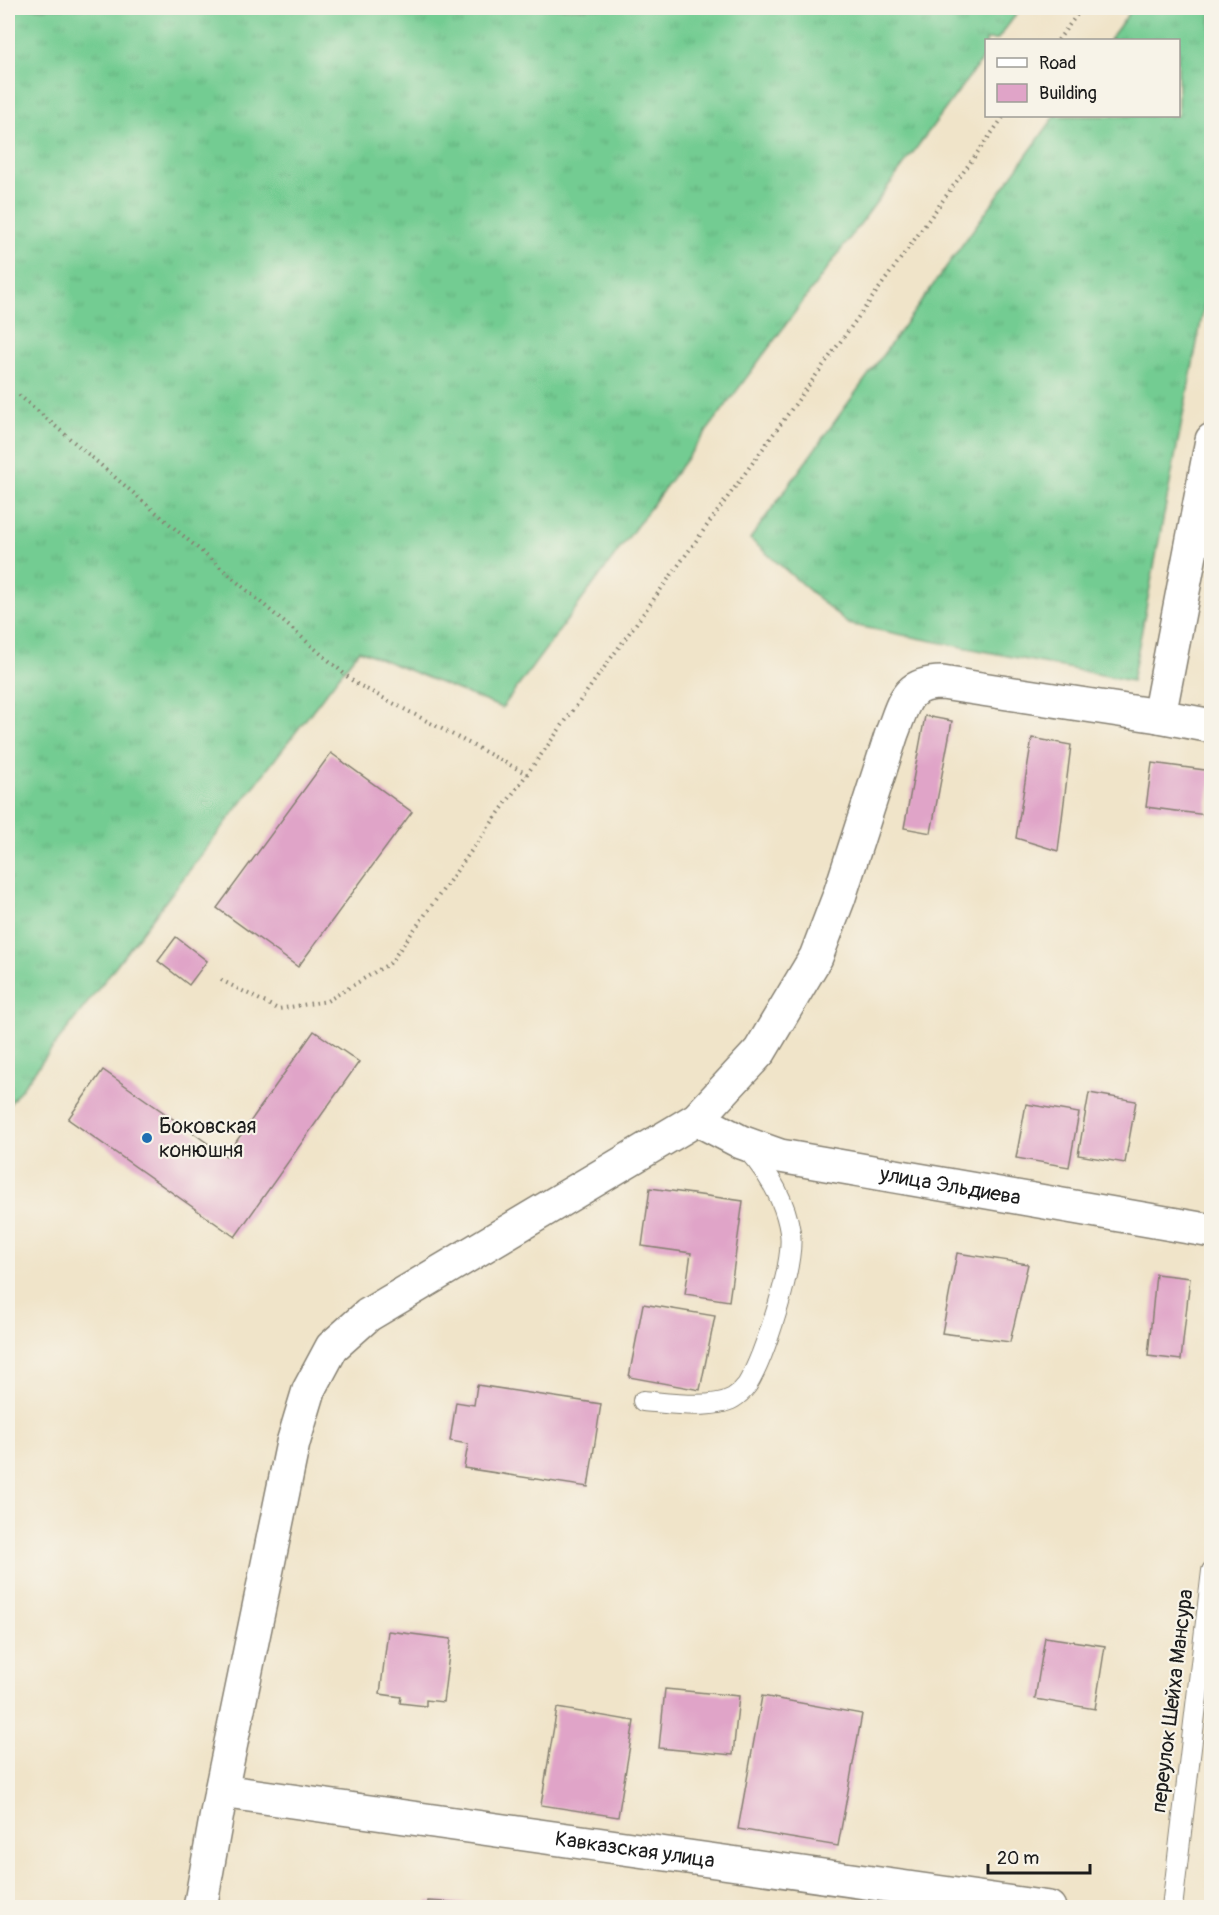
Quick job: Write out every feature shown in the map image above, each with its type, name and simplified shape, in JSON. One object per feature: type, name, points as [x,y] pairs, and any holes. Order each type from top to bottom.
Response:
[{"type":"street","points":[[1159,716],[1212,440]]},
{"type":"street","points":[[200,1908],[221,1791],[293,1443],[309,1390],[332,1347],[368,1315],[697,1119],[760,1051],[816,957],[892,733],[902,708],[915,687],[928,683],[942,683],[1212,726]]},
{"type":"street","name":"улица Эльдиева","points":[[697,1119],[741,1142],[780,1156],[1212,1231]]},
{"type":"street","name":"Кавказская улица","points":[[221,1791],[1049,1908]]},
{"type":"lane","points":[[643,1401],[680,1404],[719,1403],[733,1398],[746,1387],[767,1338],[787,1272],[790,1233],[774,1185],[766,1170],[741,1142]]},
{"type":"lane","name":"переулок Шейха Мансура","points":[[1172,1908],[1212,1571]]},
{"type":"path","points":[[1059,39],[1082,8]]},
{"type":"path","points":[[221,980],[278,1009],[327,1001],[390,963],[1003,117]]},
{"type":"path","points":[[19,395],[355,683],[527,774]]},
{"type":"green space","points":[[8,8],[1021,8],[998,39],[985,39],[985,55],[502,708],[359,650],[8,1106]]},
{"type":"green space","points":[[1133,8],[1211,8],[1211,270],[1132,681],[848,624],[750,539],[1054,117],[1180,117],[1180,39],[1110,39]]},
{"type":"building","points":[[925,716],[952,721],[931,833],[904,828]]},
{"type":"building","points":[[1032,738],[1071,745],[1058,851],[1016,838]]},
{"type":"building","points":[[331,753],[412,812],[298,967],[217,908]]},
{"type":"building","points":[[1152,763],[1212,771],[1206,815],[1146,807]]},
{"type":"building","points":[[176,937],[207,961],[189,985],[158,961]]},
{"type":"building","name":"Боковская конюшня","points":[[314,1031],[359,1062],[235,1237],[68,1119],[103,1070],[226,1156]]},
{"type":"building","points":[[1089,1093],[1136,1101],[1125,1163],[1078,1155]]},
{"type":"building","points":[[1026,1104],[1079,1113],[1069,1167],[1016,1158]]},
{"type":"building","points":[[650,1188],[743,1201],[729,1301],[685,1294],[691,1253],[642,1246]]},
{"type":"building","points":[[957,1253],[1028,1264],[1010,1342],[942,1333]]},
{"type":"building","points":[[1156,1274],[1190,1278],[1181,1360],[1148,1356]]},
{"type":"building","points":[[643,1304],[715,1316],[700,1390],[629,1377]]},
{"type":"building","points":[[477,1385],[601,1404],[588,1487],[464,1468],[468,1444],[450,1441],[456,1402],[474,1405]]},
{"type":"building","points":[[388,1631],[451,1639],[443,1702],[426,1700],[426,1706],[400,1703],[401,1697],[380,1694]]},
{"type":"building","points":[[1045,1637],[1105,1646],[1095,1709],[1035,1699]]},
{"type":"building","points":[[665,1689],[739,1696],[733,1755],[659,1748]]},
{"type":"building","points":[[762,1696],[862,1714],[838,1846],[738,1829]]},
{"type":"building","points":[[557,1708],[634,1721],[618,1817],[541,1805]]},
{"type":"building","points":[[428,1901],[494,1905],[494,1908],[427,1908]]},
{"type":"place","name":"Боковская конюшня","points":[[147,1138]]}]
